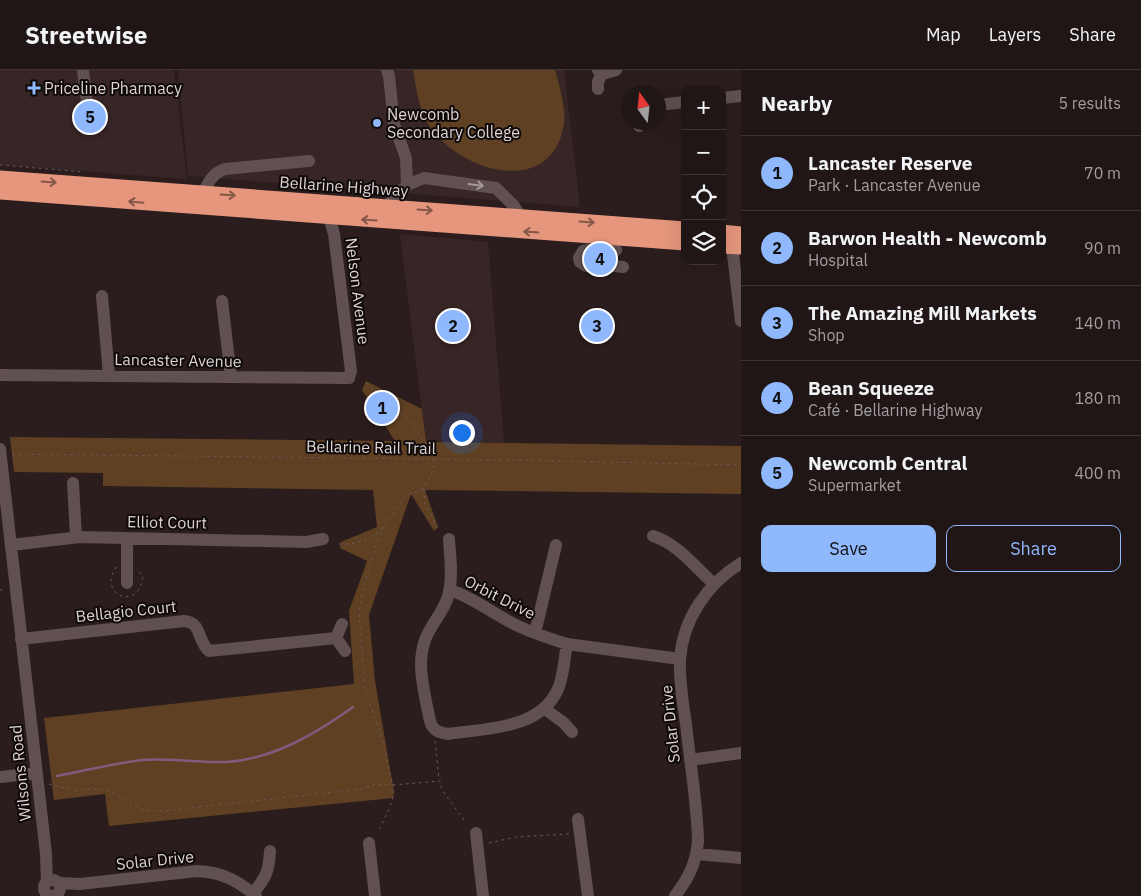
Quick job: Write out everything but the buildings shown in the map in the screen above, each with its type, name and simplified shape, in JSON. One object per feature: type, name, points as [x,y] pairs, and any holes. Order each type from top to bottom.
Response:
[{"type":"highway","name":"Bellarine Highway","points":[[0,178],[681,229]]},
{"type":"highway","name":"Bellarine Highway","points":[[0,192],[681,243]]},
{"type":"highway","points":[[726,232],[741,234]]},
{"type":"street","points":[[83,70],[87,102]]},
{"type":"street","points":[[387,70],[394,124],[406,158],[407,184]]},
{"type":"street","points":[[598,88],[600,71],[618,72]]},
{"type":"street","points":[[726,98],[741,96]]},
{"type":"street","points":[[666,104],[681,102]]},
{"type":"street","points":[[406,158],[424,178]]},
{"type":"street","points":[[203,193],[212,177],[226,169],[308,161]]},
{"type":"street","points":[[386,207],[407,184],[424,178],[496,188],[514,206],[521,217]]},
{"type":"street","name":"Nelson Avenue","points":[[330,216],[352,370]]},
{"type":"street","points":[[732,246],[741,321]]},
{"type":"street","points":[[616,250],[607,254],[593,254],[588,250],[583,251],[580,254],[580,262],[586,266],[592,263],[623,267]]},
{"type":"street","points":[[102,296],[109,375]]},
{"type":"street","points":[[222,301],[230,377]]},
{"type":"street","name":"Lancaster Avenue","points":[[0,375],[349,378],[352,370]]},
{"type":"street","name":"Wilsons Road","points":[[0,449],[4,530],[11,544],[46,854],[54,891]]},
{"type":"street","points":[[73,483],[76,537]]},
{"type":"street","points":[[653,536],[663,539],[672,545],[714,584]]},
{"type":"street","name":"Elliot Court","points":[[11,544],[76,537],[306,542],[323,539]]},
{"type":"street","points":[[127,538],[127,583]]},
{"type":"street","points":[[449,539],[450,590]]},
{"type":"street","points":[[535,633],[556,545]]},
{"type":"street","name":"Solar Drive","points":[[675,896],[692,870],[697,854],[698,827],[681,686],[680,659],[686,629],[697,607],[714,584],[741,563]]},
{"type":"street","name":"Orbit Drive","points":[[545,709],[532,717],[512,724],[448,734],[441,733],[432,727],[421,673],[422,649],[426,638],[448,600],[450,590],[461,593],[513,624],[567,644],[680,659]]},
{"type":"street","name":"Bellagio Court","points":[[21,639],[184,621],[194,623],[197,626],[204,646],[209,651],[336,638]]},
{"type":"street","points":[[342,624],[336,638],[345,651]]},
{"type":"street","points":[[567,644],[558,688],[545,709],[564,723],[572,732]]},
{"type":"street","points":[[690,760],[741,753]]},
{"type":"street","points":[[0,777],[37,773]]},
{"type":"street","points":[[578,819],[588,896]]},
{"type":"street","points":[[476,832],[483,896]]},
{"type":"street","points":[[369,843],[375,896]]},
{"type":"street","points":[[254,894],[269,870],[270,851]]},
{"type":"street","points":[[697,854],[741,858]]},
{"type":"street","name":"Solar Drive","points":[[54,891],[80,884],[208,871],[229,876],[254,894]]},
{"type":"path","points":[[0,165],[90,172]]},
{"type":"path","points":[[365,382],[409,420],[432,450],[434,459],[432,473],[424,488],[425,504],[438,529]]},
{"type":"path","name":"Bellarine Rail Trail","points":[[0,454],[741,465]]},
{"type":"path","points":[[380,830],[394,792],[387,755],[365,691],[359,614],[362,593],[375,548],[384,527],[406,496],[424,488]]},
{"type":"path","points":[[339,544],[363,541],[372,537],[384,527]]},
{"type":"path","points":[[0,590],[4,589]]},
{"type":"path","points":[[435,740],[442,790],[464,820]]},
{"type":"path","points":[[49,784],[74,790],[110,791],[143,810],[162,811],[361,789],[376,784],[393,785],[440,780]]},
{"type":"path","points":[[488,843],[516,837],[570,834]]},
{"type":"shaded area","points":[[0,70],[174,70],[187,179],[0,165]]},
{"type":"shaded area","name":"Newcomb Secondary College","points":[[178,70],[564,70],[580,207],[188,176]]},
{"type":"shaded area","points":[[413,70],[555,70],[564,111],[564,123],[556,148],[541,163],[522,170],[500,170],[478,164],[456,152],[438,137],[425,118],[419,101]]},
{"type":"shaded area","points":[[400,234],[488,242],[504,443],[426,442]]},
{"type":"shaded area","points":[[366,381],[422,409],[426,442],[741,446],[741,494],[425,490],[438,527],[434,531],[411,494],[369,615],[375,681],[394,792],[393,798],[109,826],[105,794],[54,800],[44,718],[354,684],[349,611],[367,561],[340,548],[341,542],[377,527],[373,490],[103,486],[103,473],[14,472],[10,437],[395,441],[362,390]]},
{"type":"waterway","points":[[57,776],[143,760],[205,762],[244,760],[293,744],[324,727],[353,707]]},
{"type":"place","name":"Priceline Pharmacy","points":[[34,88]]},
{"type":"place","name":"Newcomb Central","points":[[90,117]]},
{"type":"place","name":"Newcomb Secondary College","points":[[377,123]]},
{"type":"place","name":"Bean Squeeze","points":[[600,259]]},
{"type":"place","name":"Barwon Health - Newcomb","points":[[453,326]]},
{"type":"place","name":"The Amazing Mill Markets","points":[[597,326]]},
{"type":"place","name":"Lancaster Reserve","points":[[382,408]]}]
